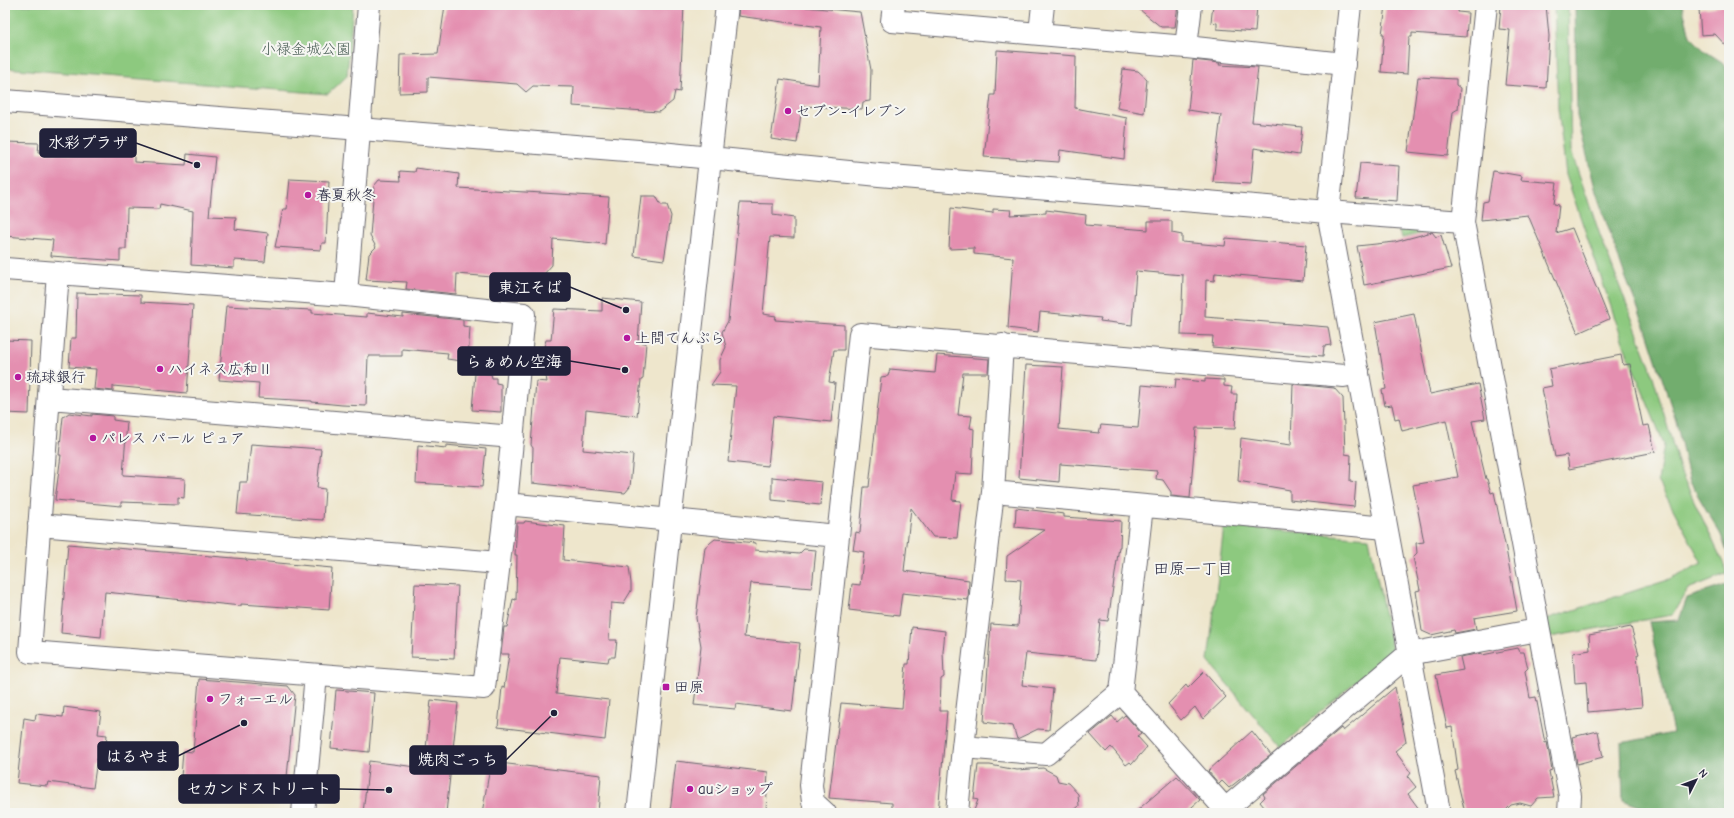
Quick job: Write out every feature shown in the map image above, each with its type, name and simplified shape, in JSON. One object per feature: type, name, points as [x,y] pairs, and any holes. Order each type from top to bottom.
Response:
[{"type":"street","points":[[346,296],[369,5]]},
{"type":"street","points":[[638,813],[727,5]]},
{"type":"street","points":[[894,5],[892,21],[1040,33],[1344,64]]},
{"type":"street","points":[[1040,33],[1043,5]]},
{"type":"street","points":[[1186,47],[1191,5]]},
{"type":"street","points":[[1350,5],[1328,212],[1438,806],[1437,813]]},
{"type":"street","points":[[1486,5],[1463,222],[1570,796],[1569,813]]},
{"type":"street","points":[[5,100],[710,158],[879,175],[1463,222]]},
{"type":"street","points":[[5,269],[58,273],[346,296],[524,314],[506,504],[484,688],[316,676],[30,652],[50,398],[58,273]]},
{"type":"street","points":[[825,813],[812,802],[811,785],[860,334],[1002,345],[1344,376],[1358,372]]},
{"type":"street","points":[[957,813],[963,747],[993,492],[1002,345]]},
{"type":"street","points":[[50,398],[513,437]]},
{"type":"street","points":[[993,492],[1386,528]]},
{"type":"street","points":[[506,504],[838,536]]},
{"type":"street","points":[[963,747],[1046,754],[1121,692],[1142,506]]},
{"type":"street","points":[[39,524],[499,563]]},
{"type":"street","points":[[1121,692],[1223,811],[1409,654],[1538,630]]},
{"type":"street","points":[[303,813],[316,676]]},
{"type":"green space","name":"小禄金城公園","points":[[5,5],[353,5],[347,76],[328,94],[5,68]]},
{"type":"green space","points":[[1554,5],[1568,5],[1571,151],[1600,235],[1650,366],[1681,473],[1728,573],[1688,589],[1672,615],[1550,637],[1546,619],[1665,581],[1702,563],[1658,481],[1664,444],[1625,348],[1566,175],[1558,109]]},
{"type":"green space","points":[[1575,5],[1682,5],[1690,36],[1705,51],[1725,64],[1729,79],[1729,558],[1721,535],[1690,482],[1676,421],[1646,329],[1623,271],[1596,192],[1577,116]]},
{"type":"green space","points":[[1399,229],[1431,231],[1402,238]]},
{"type":"green space","points":[[1224,526],[1369,538],[1392,650],[1280,747],[1208,661]]},
{"type":"green space","points":[[1729,584],[1729,813],[1657,813],[1623,800],[1621,743],[1673,733],[1649,622],[1679,620],[1687,598]]},
{"type":"building","points":[[445,5],[527,5],[579,8],[579,5],[684,5],[680,92],[675,91],[673,101],[659,112],[573,106],[574,87],[533,86],[526,92],[517,84],[428,77],[428,92],[399,93],[400,55],[438,54]]},
{"type":"building","points":[[739,5],[794,5],[860,12],[871,70],[870,101],[863,102],[862,109],[802,106],[797,143],[771,139],[780,79],[818,85],[821,27],[738,16]]},
{"type":"building","points":[[1134,5],[1178,5],[1175,27],[1161,27]]},
{"type":"building","points":[[1213,5],[1257,5],[1255,32],[1217,29],[1217,23],[1211,22]]},
{"type":"building","points":[[1393,5],[1459,5],[1458,12],[1468,13],[1466,37],[1412,33],[1412,37],[1409,37],[1407,74],[1381,72],[1384,34],[1382,34],[1386,6],[1393,7]]},
{"type":"building","points":[[1501,5],[1546,5],[1549,36],[1546,88],[1505,85],[1510,30],[1499,29]]},
{"type":"building","points":[[1729,5],[1729,49],[1715,34],[1701,35],[1699,9]]},
{"type":"building","points":[[997,50],[1076,56],[1075,108],[1127,118],[1124,159],[1060,150],[1059,162],[984,157],[991,95],[995,95]]},
{"type":"building","points":[[1193,60],[1220,63],[1219,65],[1258,67],[1252,122],[1302,127],[1299,155],[1254,148],[1251,184],[1213,182],[1221,115],[1188,110]]},
{"type":"building","points":[[1123,69],[1138,71],[1147,79],[1144,113],[1117,108]]},
{"type":"building","points":[[1418,77],[1456,79],[1456,85],[1460,88],[1458,109],[1453,112],[1448,156],[1408,152]]},
{"type":"building","points":[[5,142],[39,143],[38,152],[109,157],[109,148],[134,149],[134,162],[186,165],[187,154],[215,157],[209,216],[236,217],[235,229],[268,233],[265,262],[234,260],[234,268],[191,265],[193,211],[160,204],[159,209],[127,208],[126,249],[120,249],[120,261],[51,256],[53,240],[5,236]]},
{"type":"building","points":[[1360,163],[1399,166],[1397,201],[1356,198]]},
{"type":"building","points":[[416,168],[459,174],[458,188],[609,197],[605,244],[553,239],[552,265],[538,281],[457,274],[456,294],[406,289],[407,282],[366,280],[369,254],[376,247],[370,236],[374,186],[379,180],[401,181],[400,171],[415,172]]},
{"type":"building","points":[[1493,171],[1522,176],[1521,180],[1557,183],[1554,204],[1559,205],[1556,233],[1572,228],[1609,319],[1578,333],[1528,215],[1481,220],[1483,202],[1488,201]]},
{"type":"building","points":[[290,179],[329,181],[326,243],[322,243],[321,250],[275,247],[283,209],[287,209]]},
{"type":"building","points":[[641,196],[656,196],[661,205],[667,205],[671,216],[664,260],[634,256]]},
{"type":"building","points":[[740,203],[773,204],[773,215],[794,218],[794,238],[770,237],[763,314],[776,316],[775,320],[844,325],[844,350],[834,350],[829,382],[835,383],[831,422],[773,416],[768,466],[728,462],[736,386],[711,385],[720,372],[720,360],[726,347],[722,332],[728,321]]},
{"type":"building","points":[[951,208],[993,213],[993,209],[1011,210],[1010,215],[1046,213],[1046,210],[1086,215],[1085,225],[1148,230],[1148,221],[1172,221],[1172,233],[1182,235],[1182,242],[1225,246],[1226,238],[1306,245],[1303,281],[1215,273],[1214,281],[1206,280],[1205,317],[1328,327],[1331,345],[1324,346],[1323,356],[1212,347],[1213,336],[1181,335],[1183,275],[1136,271],[1132,325],[1100,321],[1101,318],[1040,312],[1038,332],[1008,328],[1013,258],[974,254],[974,248],[949,249]]},
{"type":"building","points":[[1432,232],[1436,237],[1441,235],[1451,268],[1364,285],[1357,246],[1395,242]]},
{"type":"building","points":[[77,293],[141,295],[141,302],[193,305],[187,393],[113,386],[113,391],[94,389],[96,369],[69,367],[71,338],[76,338]]},
{"type":"building","points":[[602,298],[641,302],[638,342],[646,343],[643,379],[641,380],[637,416],[586,410],[583,450],[633,455],[630,487],[625,493],[532,483],[533,448],[531,445],[536,381],[547,382],[542,354],[546,340],[551,340],[554,309],[602,311]]},
{"type":"building","points":[[226,306],[312,310],[312,313],[367,317],[367,313],[403,317],[403,314],[463,320],[463,326],[470,327],[468,362],[447,359],[448,353],[402,349],[402,356],[368,356],[366,406],[258,398],[259,383],[219,380]]},
{"type":"building","points":[[1414,314],[1430,394],[1478,384],[1485,419],[1472,421],[1486,479],[1491,493],[1494,492],[1517,611],[1474,618],[1476,629],[1455,633],[1454,630],[1431,635],[1422,631],[1416,591],[1420,590],[1413,557],[1417,553],[1416,543],[1424,542],[1413,485],[1458,477],[1446,420],[1402,431],[1399,418],[1395,419],[1392,405],[1385,406],[1382,390],[1386,389],[1375,322]]},
{"type":"building","name":"琉球銀行","points":[[5,340],[31,341],[29,414],[5,413]]},
{"type":"building","points":[[937,355],[989,359],[988,373],[963,373],[958,415],[972,416],[970,428],[974,429],[972,474],[955,473],[952,500],[961,501],[957,538],[933,537],[911,508],[904,571],[969,580],[968,600],[902,593],[899,616],[849,610],[852,584],[860,585],[864,552],[853,550],[856,532],[860,533],[864,487],[869,487],[881,377],[888,376],[890,369],[935,373]]},
{"type":"building","points":[[1621,355],[1623,365],[1630,364],[1643,426],[1649,425],[1655,452],[1569,469],[1567,455],[1555,457],[1542,388],[1552,386],[1549,369]]},
{"type":"building","points":[[1026,365],[1063,367],[1059,429],[1099,433],[1101,425],[1138,428],[1142,385],[1175,388],[1176,379],[1205,382],[1205,379],[1224,380],[1224,386],[1232,387],[1231,394],[1237,394],[1235,429],[1196,428],[1190,498],[1171,496],[1171,492],[1163,480],[1156,479],[1157,471],[1060,464],[1059,482],[1019,478]]},
{"type":"building","points":[[475,373],[491,374],[492,378],[496,378],[496,383],[501,384],[501,412],[472,410]]},
{"type":"building","points":[[1293,384],[1334,388],[1343,398],[1345,454],[1351,455],[1350,481],[1356,482],[1354,507],[1290,500],[1290,490],[1238,481],[1241,438],[1291,445]]},
{"type":"building","points":[[69,413],[92,416],[92,414],[113,416],[113,420],[127,422],[123,475],[185,479],[184,498],[178,497],[178,504],[121,502],[121,506],[55,500],[61,455],[59,455],[63,417]]},
{"type":"building","points":[[251,444],[321,449],[317,488],[325,489],[323,520],[237,514],[240,482],[247,482]]},
{"type":"building","points":[[418,445],[446,448],[446,445],[486,449],[482,487],[416,483]]},
{"type":"building","points":[[772,477],[822,482],[820,505],[772,500]]},
{"type":"building","points":[[1016,508],[1064,514],[1064,517],[1121,521],[1120,547],[1108,621],[1100,620],[1096,660],[1026,653],[1022,685],[1053,689],[1049,730],[1038,729],[1017,739],[1013,726],[984,722],[991,624],[1018,626],[1021,580],[1006,579],[1007,556],[1045,530],[1015,527]]},
{"type":"building","points":[[525,521],[565,526],[563,560],[629,567],[631,591],[623,604],[611,603],[609,640],[617,640],[615,657],[609,657],[608,662],[560,657],[556,694],[609,700],[605,740],[498,727],[502,687],[504,688],[509,654],[501,654],[504,627],[507,627],[513,599],[516,600],[517,555],[515,555],[517,523],[524,523]]},
{"type":"building","points":[[715,539],[756,543],[755,550],[799,554],[804,549],[816,550],[812,588],[751,583],[744,637],[800,643],[792,711],[736,704],[735,709],[694,705],[701,646],[696,618],[705,547]]},
{"type":"building","points":[[68,544],[332,568],[329,610],[241,604],[241,606],[105,592],[101,637],[61,633]]},
{"type":"building","points":[[415,584],[458,586],[454,659],[411,657]]},
{"type":"building","points":[[912,627],[945,631],[943,652],[944,677],[941,679],[940,711],[947,711],[938,813],[892,813],[892,803],[829,798],[841,703],[902,708],[906,664],[909,664]]},
{"type":"building","points":[[1631,627],[1639,654],[1637,655],[1642,707],[1588,712],[1586,682],[1575,683],[1573,653],[1590,650],[1589,635]]},
{"type":"building","points":[[1518,648],[1520,652],[1524,652],[1528,668],[1525,671],[1530,698],[1536,697],[1545,743],[1547,742],[1552,770],[1549,771],[1554,797],[1538,798],[1531,806],[1520,803],[1511,805],[1503,813],[1465,813],[1455,771],[1458,770],[1452,727],[1447,728],[1436,675],[1463,670],[1460,657],[1482,653],[1482,655]]},
{"type":"building","points":[[1204,672],[1226,697],[1203,719],[1195,707],[1181,720],[1168,704],[1186,685],[1188,688]]},
{"type":"building","points":[[199,679],[288,686],[295,695],[286,787],[271,800],[180,790],[183,751],[193,752]]},
{"type":"building","points":[[1395,687],[1406,742],[1395,751],[1411,773],[1408,777],[1416,787],[1408,794],[1422,813],[1269,813],[1260,802],[1265,797],[1263,794],[1341,728],[1343,731]]},
{"type":"building","points":[[336,690],[374,693],[369,752],[331,748]]},
{"type":"building","points":[[431,700],[458,703],[446,813],[363,813],[369,761],[424,768]]},
{"type":"building","points":[[64,707],[101,712],[98,734],[107,735],[104,760],[97,759],[93,788],[48,782],[47,786],[17,783],[24,718],[35,720],[36,714],[63,717]]},
{"type":"building","points":[[1125,715],[1141,733],[1137,736],[1147,747],[1132,764],[1130,762],[1126,765],[1111,747],[1106,752],[1090,734],[1112,716],[1117,722]]},
{"type":"building","points":[[1252,731],[1271,755],[1229,788],[1222,781],[1219,784],[1208,771]]},
{"type":"building","points":[[1598,731],[1603,757],[1577,764],[1572,737]]},
{"type":"building","points":[[676,761],[768,772],[766,811],[754,810],[753,813],[670,813]]},
{"type":"building","points":[[491,762],[601,775],[598,813],[482,813]]},
{"type":"building","points":[[978,765],[990,765],[1017,770],[1043,768],[1056,775],[1058,781],[1068,783],[1078,794],[1079,806],[1071,813],[973,813],[978,800],[974,799]]},
{"type":"building","points":[[1177,776],[1200,800],[1185,813],[1134,813]]},
{"type":"place","name":"セブン-イレブン","points":[[788,111]]},
{"type":"place","name":"水彩プラザ","points":[[197,165]]},
{"type":"place","name":"春夏秋冬","points":[[308,195]]},
{"type":"place","name":"東江そば","points":[[626,310]]},
{"type":"place","name":"上間てんぷら","points":[[627,338]]},
{"type":"place","name":"ハイネス広和Ⅱ","points":[[160,369]]},
{"type":"place","name":"らぁめん空海","points":[[625,370]]},
{"type":"place","name":"琉球銀行","points":[[18,377]]},
{"type":"place","name":"パレス パール ピュア","points":[[93,438]]},
{"type":"place","name":"田原","points":[[666,687]]},
{"type":"place","name":"フォーエル","points":[[210,699]]},
{"type":"place","name":"焼肉ごっち","points":[[554,713]]},
{"type":"place","name":"はるやま","points":[[244,723]]},
{"type":"place","name":"auショップ","points":[[690,789]]},
{"type":"place","name":"セカンドストリート","points":[[389,790]]},
{"type":"district","name":"田原一丁目","points":[[1193,568]]}]
